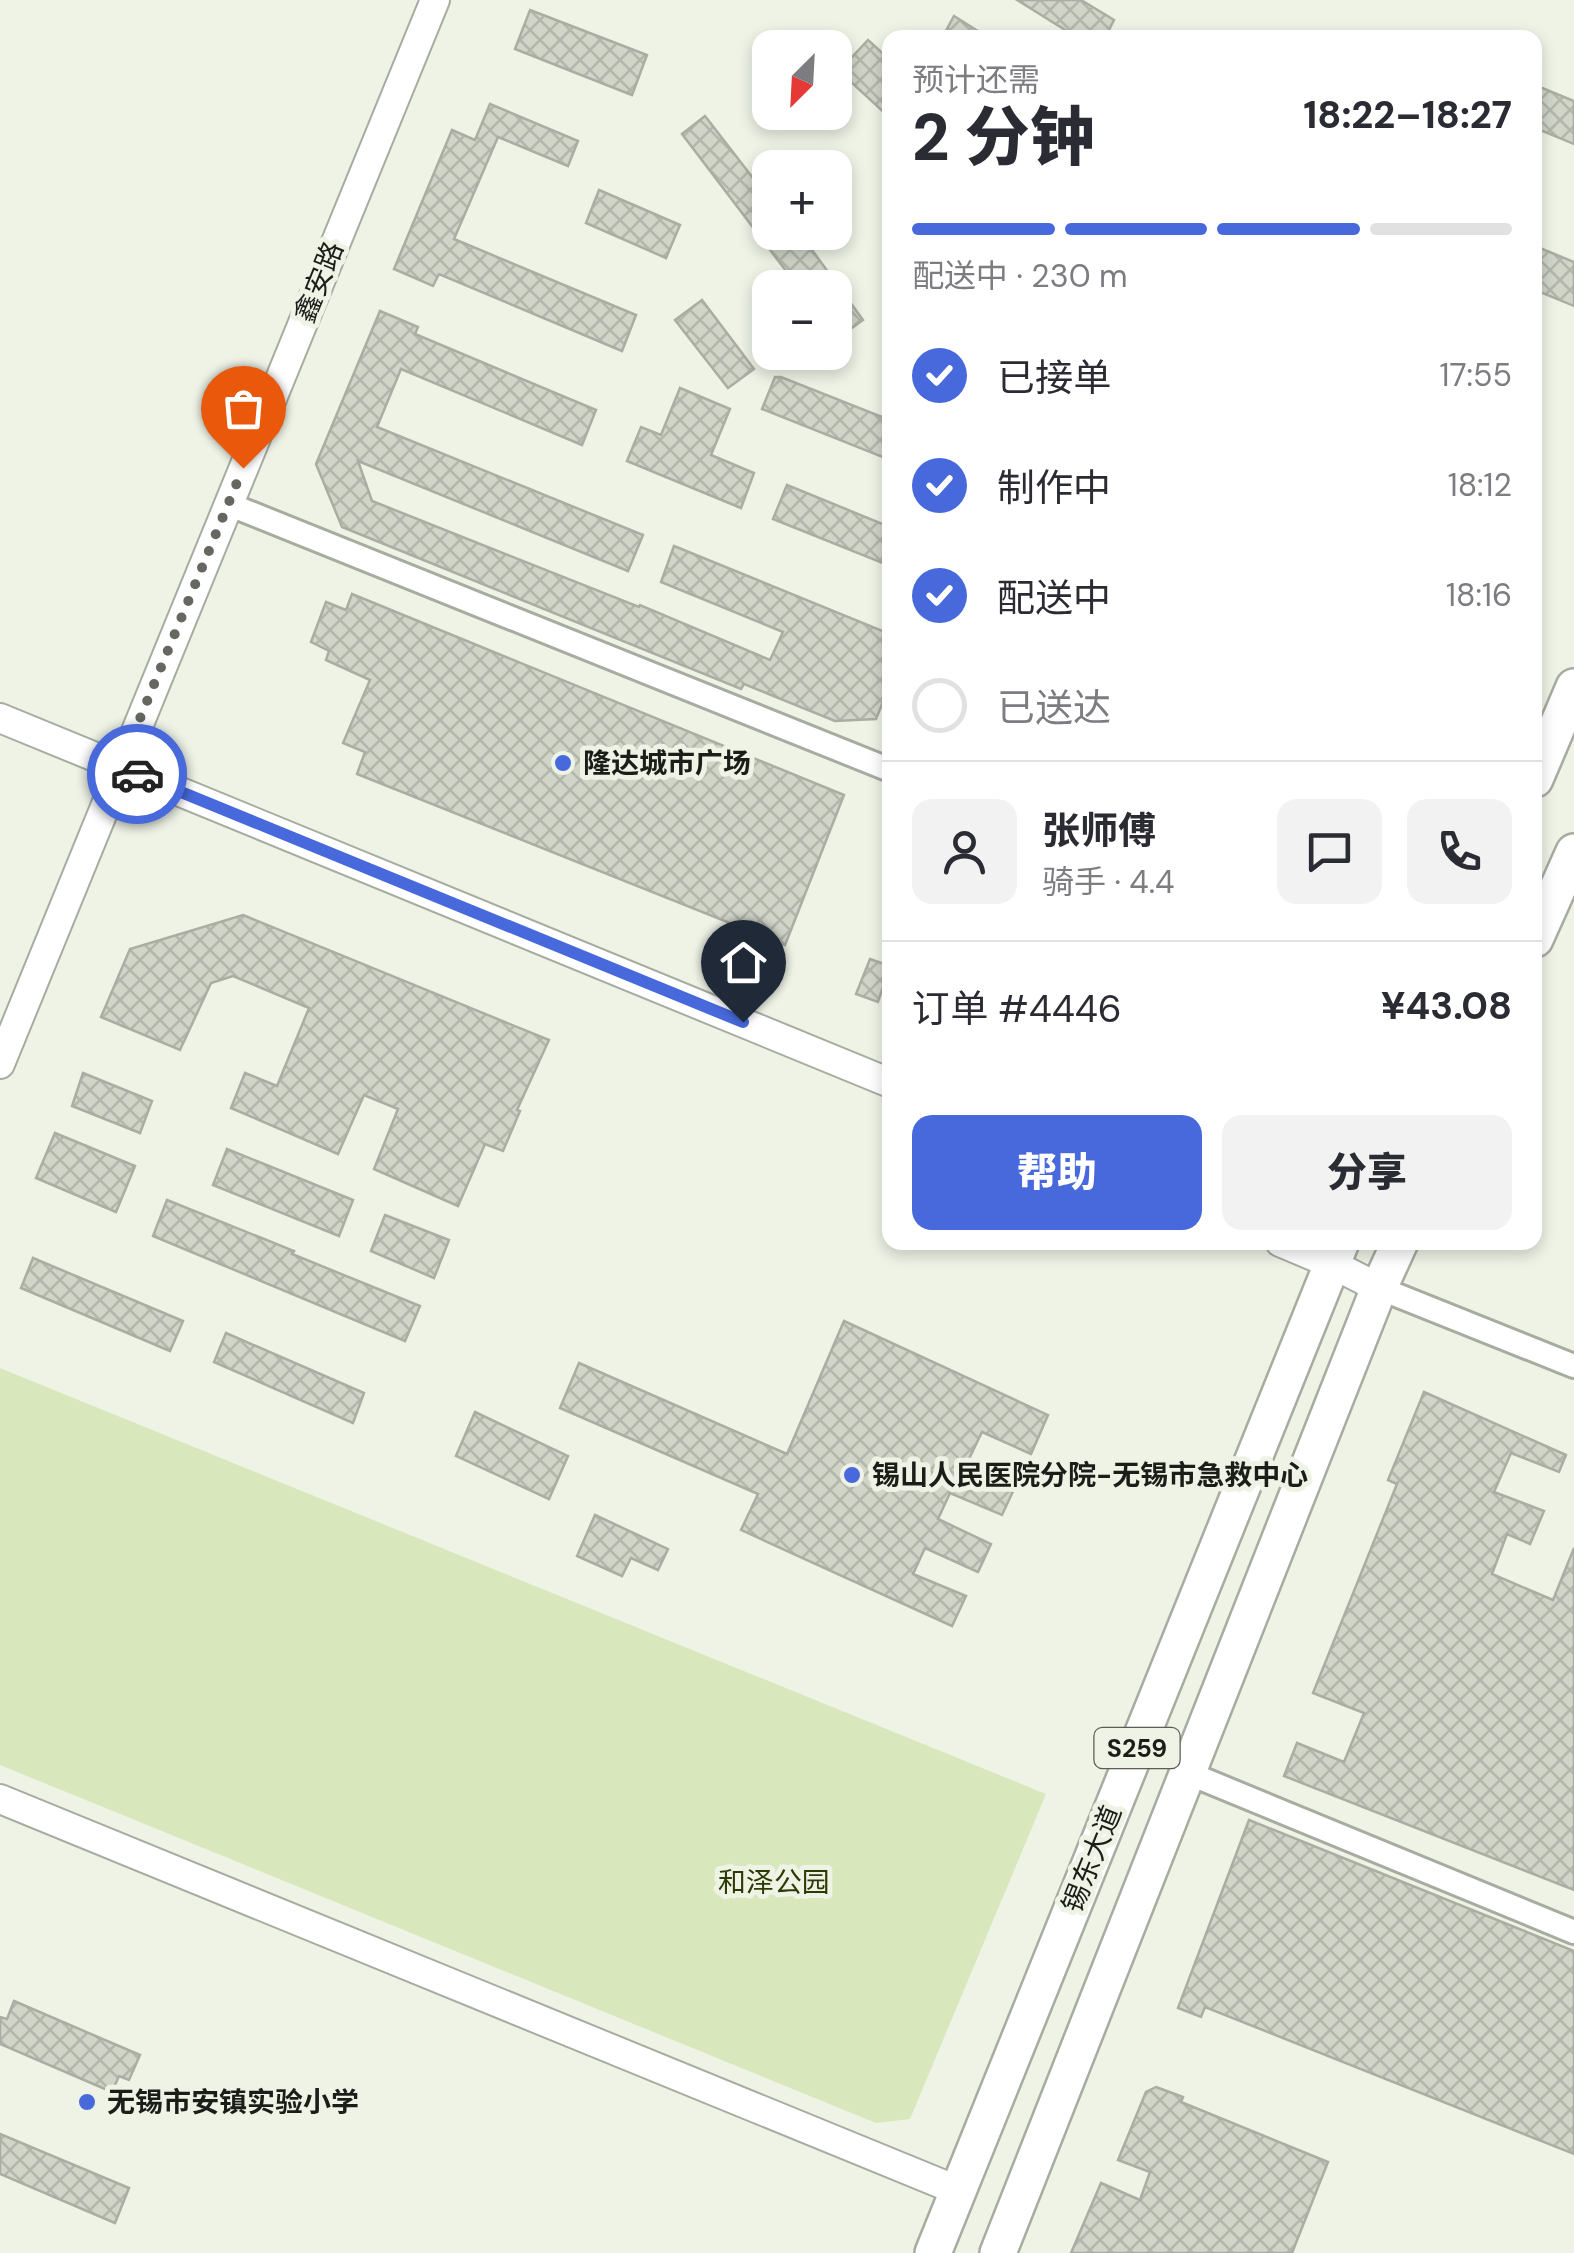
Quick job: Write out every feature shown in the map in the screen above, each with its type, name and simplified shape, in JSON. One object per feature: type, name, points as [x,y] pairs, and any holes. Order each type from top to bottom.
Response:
[{"type":"main road","points":[[1542,763],[1574,686]]},
{"type":"main road","points":[[1542,924],[1574,852]]},
{"type":"main road","name":"锡东大道","points":[[998,2253],[1397,1250]]},
{"type":"main road","name":"锡东大道","points":[[933,2253],[1336,1253]]},
{"type":"street","name":"鑫安路","points":[[0,1064],[435,0]]},
{"type":"street","points":[[228,504],[882,767]]},
{"type":"street","points":[[0,718],[882,1080]]},
{"type":"street","points":[[1336,1253],[1380,1288],[1574,1366]]},
{"type":"street","points":[[1188,1773],[1574,1932]]},
{"type":"street","points":[[0,1799],[959,2191]]},
{"type":"green space","name":"和泽公园","points":[[0,1368],[1046,1794],[910,2119],[876,2123],[0,1765]]},
{"type":"building","points":[[1017,0],[1081,0],[1114,20],[1109,30],[1065,30]]},
{"type":"building","points":[[530,10],[647,55],[632,95],[515,49]]},
{"type":"building","points":[[954,16],[976,30],[946,30]]},
{"type":"building","points":[[868,40],[882,53],[882,111],[852,83],[852,57]]},
{"type":"building","points":[[1542,88],[1574,101],[1574,144],[1542,131]]},
{"type":"building","points":[[490,104],[578,141],[568,166],[498,137],[454,239],[636,315],[622,351],[439,274],[433,286],[394,269],[452,130],[475,140]]},
{"type":"building","points":[[705,116],[752,177],[752,226],[682,134]]},
{"type":"building","points":[[599,190],[680,225],[666,258],[586,223]]},
{"type":"building","points":[[1542,249],[1574,262],[1574,306],[1542,293]]},
{"type":"building","points":[[770,250],[812,250],[827,270],[785,270]]},
{"type":"building","points":[[702,300],[753,370],[728,388],[675,320]]},
{"type":"building","points":[[852,305],[863,320],[852,328]]},
{"type":"building","points":[[380,311],[418,327],[415,334],[596,410],[582,445],[401,369],[377,427],[643,535],[628,571],[358,461],[372,501],[770,660],[783,632],[661,582],[674,546],[882,631],[882,704],[876,719],[835,721],[744,684],[741,689],[342,527],[316,464]]},
{"type":"building","points":[[775,377],[781,377],[882,417],[882,457],[762,409]]},
{"type":"building","points":[[680,388],[730,409],[711,455],[754,473],[741,508],[627,461],[641,427],[661,435]]},
{"type":"building","points":[[787,485],[882,524],[882,563],[773,519]]},
{"type":"building","name":"隆达城市广场","points":[[352,594],[844,795],[785,945],[357,774],[365,752],[343,743],[370,680],[326,660],[329,651],[311,642],[326,602],[346,610]]},
{"type":"building","points":[[243,915],[549,1040],[503,1151],[485,1144],[458,1206],[374,1169],[398,1109],[364,1095],[338,1154],[231,1108],[245,1073],[277,1086],[309,1008],[233,976],[211,983],[180,1050],[101,1017],[130,949]]},
{"type":"building","points":[[870,959],[882,963],[878,1002],[856,994]]},
{"type":"building","points":[[83,1073],[152,1101],[140,1133],[72,1106]]},
{"type":"building","points":[[55,1133],[135,1166],[116,1212],[36,1178]]},
{"type":"building","points":[[227,1149],[353,1200],[339,1236],[213,1185]]},
{"type":"building","points":[[167,1200],[420,1306],[405,1341],[153,1236]]},
{"type":"building","points":[[385,1215],[449,1240],[434,1278],[371,1251]]},
{"type":"building","points":[[33,1258],[183,1321],[170,1351],[21,1288]]},
{"type":"building","name":"锡山人民医院分院-无锡市急救中心","points":[[844,1321],[1048,1415],[1031,1454],[982,1432],[967,1463],[1015,1487],[1002,1515],[950,1493],[938,1519],[991,1544],[978,1572],[925,1548],[913,1574],[966,1596],[952,1626],[741,1530],[758,1494],[560,1408],[579,1363],[787,1454]]},
{"type":"building","points":[[226,1333],[364,1393],[353,1423],[214,1362]]},
{"type":"building","points":[[1424,1392],[1566,1455],[1559,1472],[1511,1453],[1494,1492],[1544,1511],[1530,1544],[1507,1534],[1492,1574],[1553,1600],[1574,1548],[1574,1890],[1284,1776],[1297,1743],[1344,1762],[1364,1713],[1313,1693],[1397,1484],[1388,1480]]},
{"type":"building","points":[[475,1412],[568,1456],[549,1499],[456,1456]]},
{"type":"building","points":[[595,1515],[668,1549],[658,1570],[631,1558],[622,1576],[577,1556]]},
{"type":"building","points":[[1249,1820],[1574,1951],[1574,2154],[1205,2007],[1201,2017],[1178,2008]]},
{"type":"building","points":[[14,2001],[140,2055],[129,2080],[119,2076],[112,2092],[0,2044],[0,2017],[7,2019]]},
{"type":"building","points":[[1156,2087],[1183,2097],[1181,2102],[1328,2162],[1292,2253],[1071,2253],[1101,2183],[1140,2200],[1150,2172],[1118,2160],[1146,2092]]},
{"type":"building","points":[[0,2134],[129,2188],[115,2223],[0,2174]]},
{"type":"way so far","points":[[137,774],[120,767],[243,468]]},
{"type":"place","name":"隆达城市广场","points":[[563,763]]},
{"type":"place","name":"锡山人民医院分院-无锡市急救中心","points":[[852,1475]]},
{"type":"place","name":"无锡市安镇实验小学","points":[[87,2102]]},
{"type":"route","points":[[137,774],[743,1022]]}]
